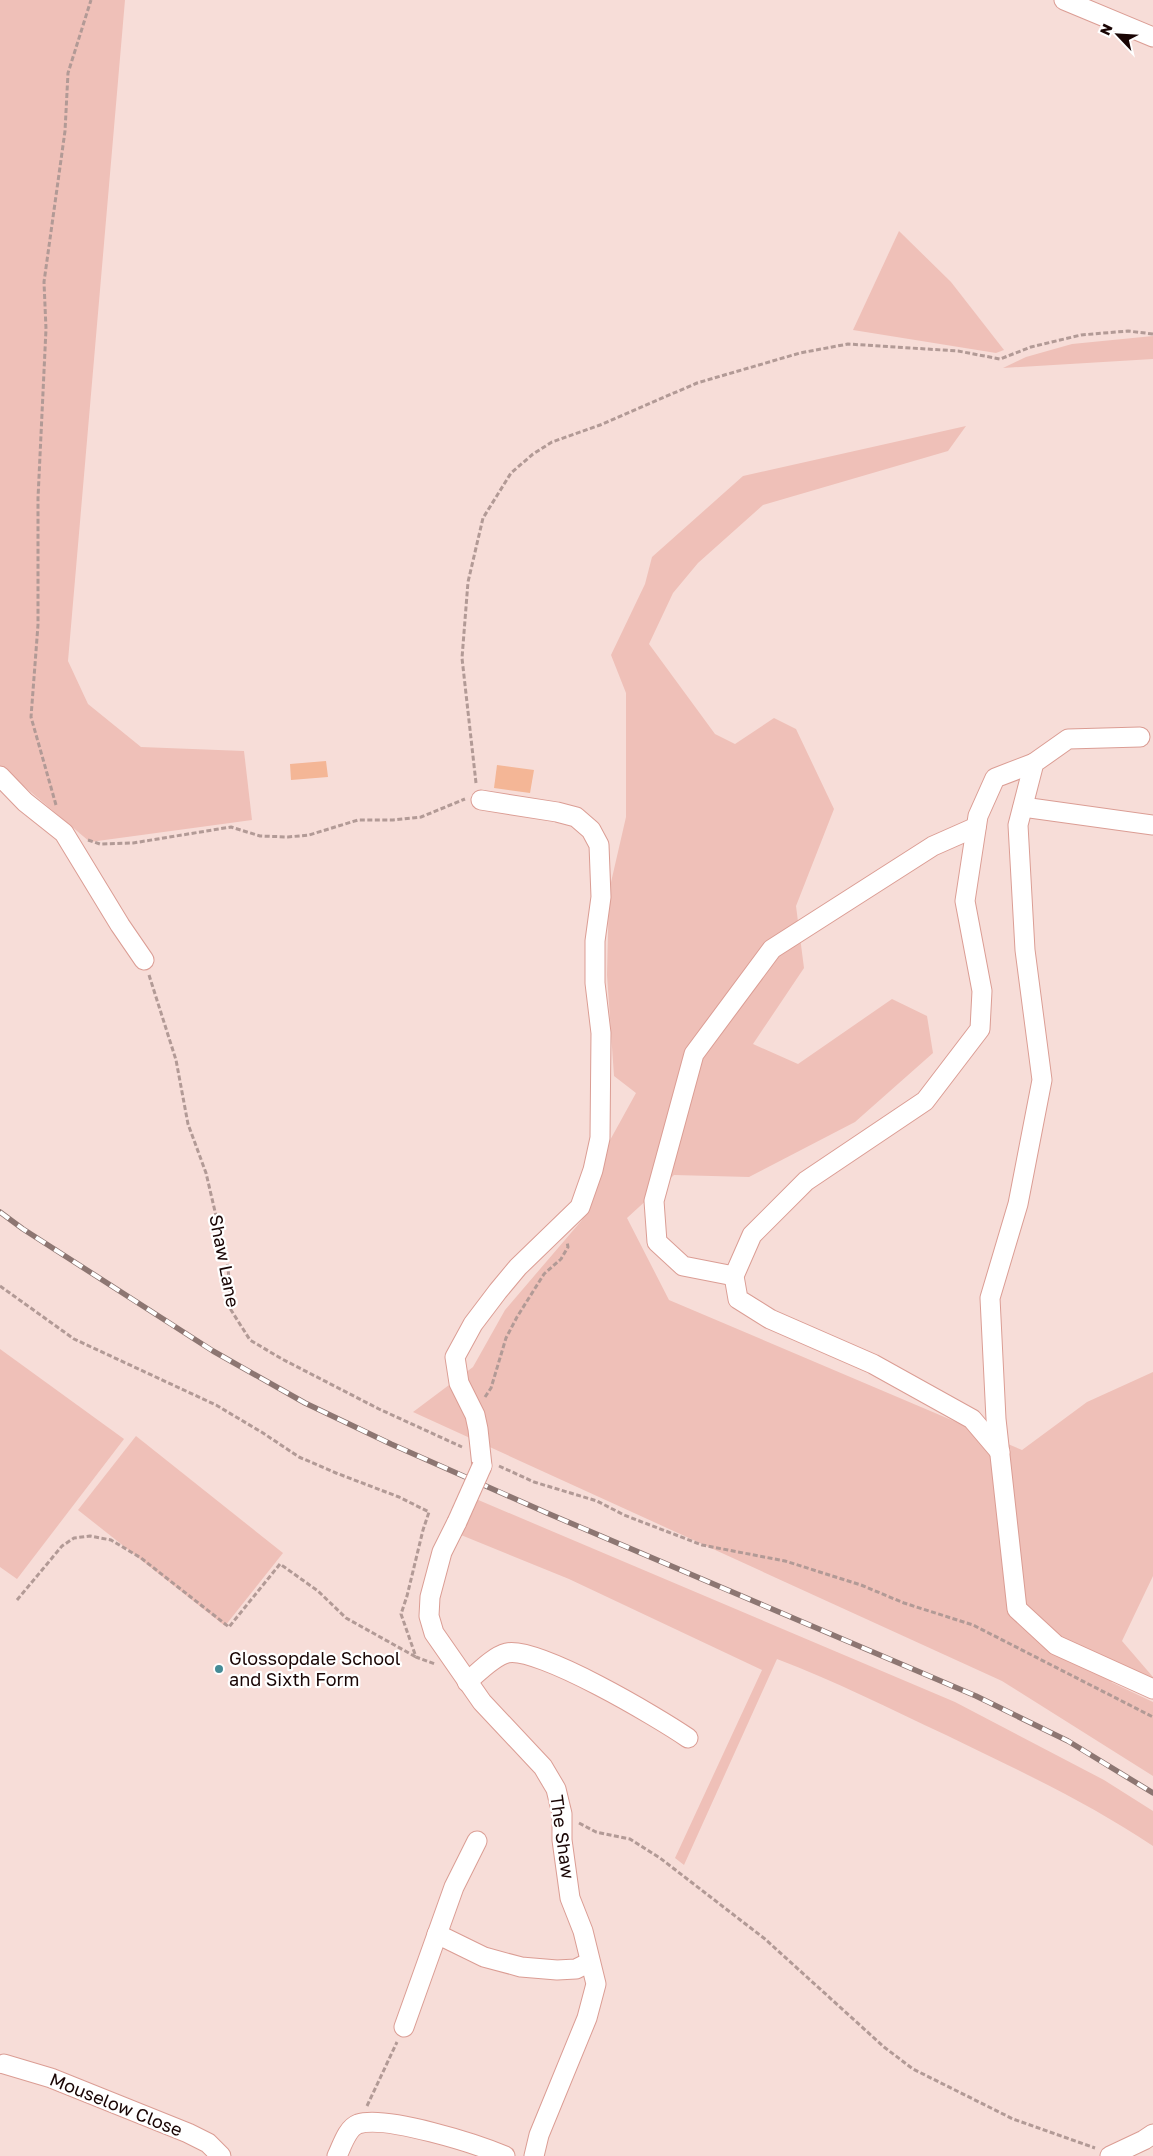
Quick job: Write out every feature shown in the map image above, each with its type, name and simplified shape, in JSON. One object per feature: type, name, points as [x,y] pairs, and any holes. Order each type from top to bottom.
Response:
[{"type":"street","points":[[1064,0],[1153,37]]},
{"type":"street","points":[[1000,1452],[972,1420],[873,1364],[770,1320],[738,1299],[734,1276],[752,1234],[806,1181],[925,1101],[980,1029],[982,991],[966,901],[978,816],[995,778],[1034,763],[1068,739],[1140,737]]},
{"type":"street","points":[[1034,763],[1018,825],[1025,950],[1042,1080],[1018,1204],[990,1298],[996,1419],[1017,1609],[1056,1645],[1153,1689]]},
{"type":"street","points":[[0,776],[25,802],[64,833],[144,960]]},
{"type":"street","points":[[481,1461],[478,1429],[470,1405],[459,1383],[455,1357],[481,1312],[518,1267],[580,1207],[593,1170],[600,1138],[601,1033],[595,983],[595,942],[601,897],[599,845],[591,830],[576,818],[556,812],[482,800]]},
{"type":"street","points":[[1023,807],[1153,825]]},
{"type":"street","points":[[734,1276],[683,1266],[657,1242],[654,1201],[694,1054],[772,949],[933,846],[976,826]]},
{"type":"street","name":"The Shaw","points":[[481,1461],[440,1560],[430,1597],[429,1616],[434,1634],[464,1678],[497,1720],[543,1767],[556,1789],[562,1814],[562,1840],[570,1898],[583,1931],[596,1984],[594,1997],[539,2135],[534,2156]]},
{"type":"street","points":[[464,1678],[506,1653],[515,1653],[540,1659],[599,1686],[660,1719],[688,1738]]},
{"type":"street","points":[[404,2027],[454,1887],[477,1842]]},
{"type":"street","points":[[437,1934],[484,1957],[521,1967],[557,1970],[576,1969],[590,1962]]},
{"type":"street","name":"Mouselow Close","points":[[4,2064],[51,2078],[188,2133],[208,2143],[221,2156]]},
{"type":"street","points":[[337,2156],[350,2130],[357,2125],[372,2123],[412,2128],[479,2145],[505,2156]]},
{"type":"street","points":[[1111,2155],[1153,2134]]},
{"type":"path","points":[[91,0],[68,73],[65,131],[44,282],[46,329],[38,498],[38,625],[30,717],[64,833],[100,844],[133,843],[231,827],[260,836],[288,838],[309,835],[358,820],[393,820],[421,817],[462,799],[482,800],[474,769],[462,658],[468,582],[482,518],[511,474],[533,454],[552,442],[600,425],[697,383],[800,353],[848,344],[958,351],[1000,359],[1031,347],[1080,335],[1128,331],[1153,334]]},
{"type":"path","name":"Shaw Lane","points":[[144,960],[176,1060],[188,1124],[206,1173],[228,1267],[231,1310],[250,1340],[282,1359],[481,1461],[534,1482],[597,1501],[624,1515],[702,1545],[786,1560],[861,1584],[904,1603],[973,1625],[1153,1716]]},
{"type":"path","points":[[470,1405],[483,1401],[490,1388],[506,1338],[517,1317],[544,1274],[561,1259],[568,1247],[567,1235],[559,1228]]},
{"type":"path","points":[[0,1286],[74,1339],[216,1405],[299,1457],[399,1497],[429,1512],[422,1530],[401,1614],[416,1657]]},
{"type":"path","points":[[17,1600],[62,1546],[74,1538],[90,1536],[111,1540],[141,1558],[229,1627],[280,1564],[318,1591],[346,1618],[416,1657],[464,1678]]},
{"type":"path","points":[[562,1814],[596,1832],[630,1839],[660,1858],[765,1938],[884,2047],[912,2069],[1013,2119],[1111,2155]]},
{"type":"path","points":[[357,2125],[404,2027]]},
{"type":"shaded area","points":[[0,0],[125,0],[68,661],[88,704],[141,747],[244,751],[252,820],[90,842],[0,766]]},
{"type":"shaded area","points":[[899,231],[951,282],[1004,350],[996,353],[853,330]]},
{"type":"shaded area","points":[[1153,336],[1153,359],[1003,368],[1026,357],[1072,344]]},
{"type":"shaded area","points":[[966,426],[948,451],[763,505],[698,563],[673,593],[649,644],[715,734],[735,744],[774,718],[796,729],[834,809],[796,906],[804,968],[753,1044],[798,1064],[892,999],[927,1016],[933,1053],[855,1122],[749,1177],[674,1175],[627,1218],[669,1300],[1022,1450],[1087,1402],[1153,1372],[1153,1576],[1122,1641],[1153,1677],[1153,1683],[1111,1682],[1153,1702],[1153,1776],[1002,1681],[413,1412],[473,1367],[505,1310],[582,1220],[609,1142],[636,1093],[614,1076],[607,975],[609,891],[626,817],[626,693],[611,655],[645,584],[652,557],[743,476]]},
{"type":"shaded area","points":[[0,1349],[124,1439],[17,1579],[0,1567]]},
{"type":"shaded area","points":[[136,1436],[283,1553],[225,1626],[78,1510]]},
{"type":"shaded area","points":[[476,1499],[955,1702],[1104,1780],[1153,1811],[1153,1846],[1104,1815],[1025,1774],[820,1676],[777,1659],[684,1865],[675,1858],[762,1670],[569,1579],[461,1535]]},
{"type":"building","points":[[326,761],[328,777],[291,780],[290,764]]},
{"type":"building","points":[[497,765],[534,770],[530,793],[494,788]]},
{"type":"railway","points":[[0,1212],[23,1229],[213,1351],[305,1403],[391,1444],[547,1513],[976,1696],[1068,1741],[1153,1793]]},
{"type":"place","name":"Glossopdale School and Sixth Form","points":[[219,1669]]}]
